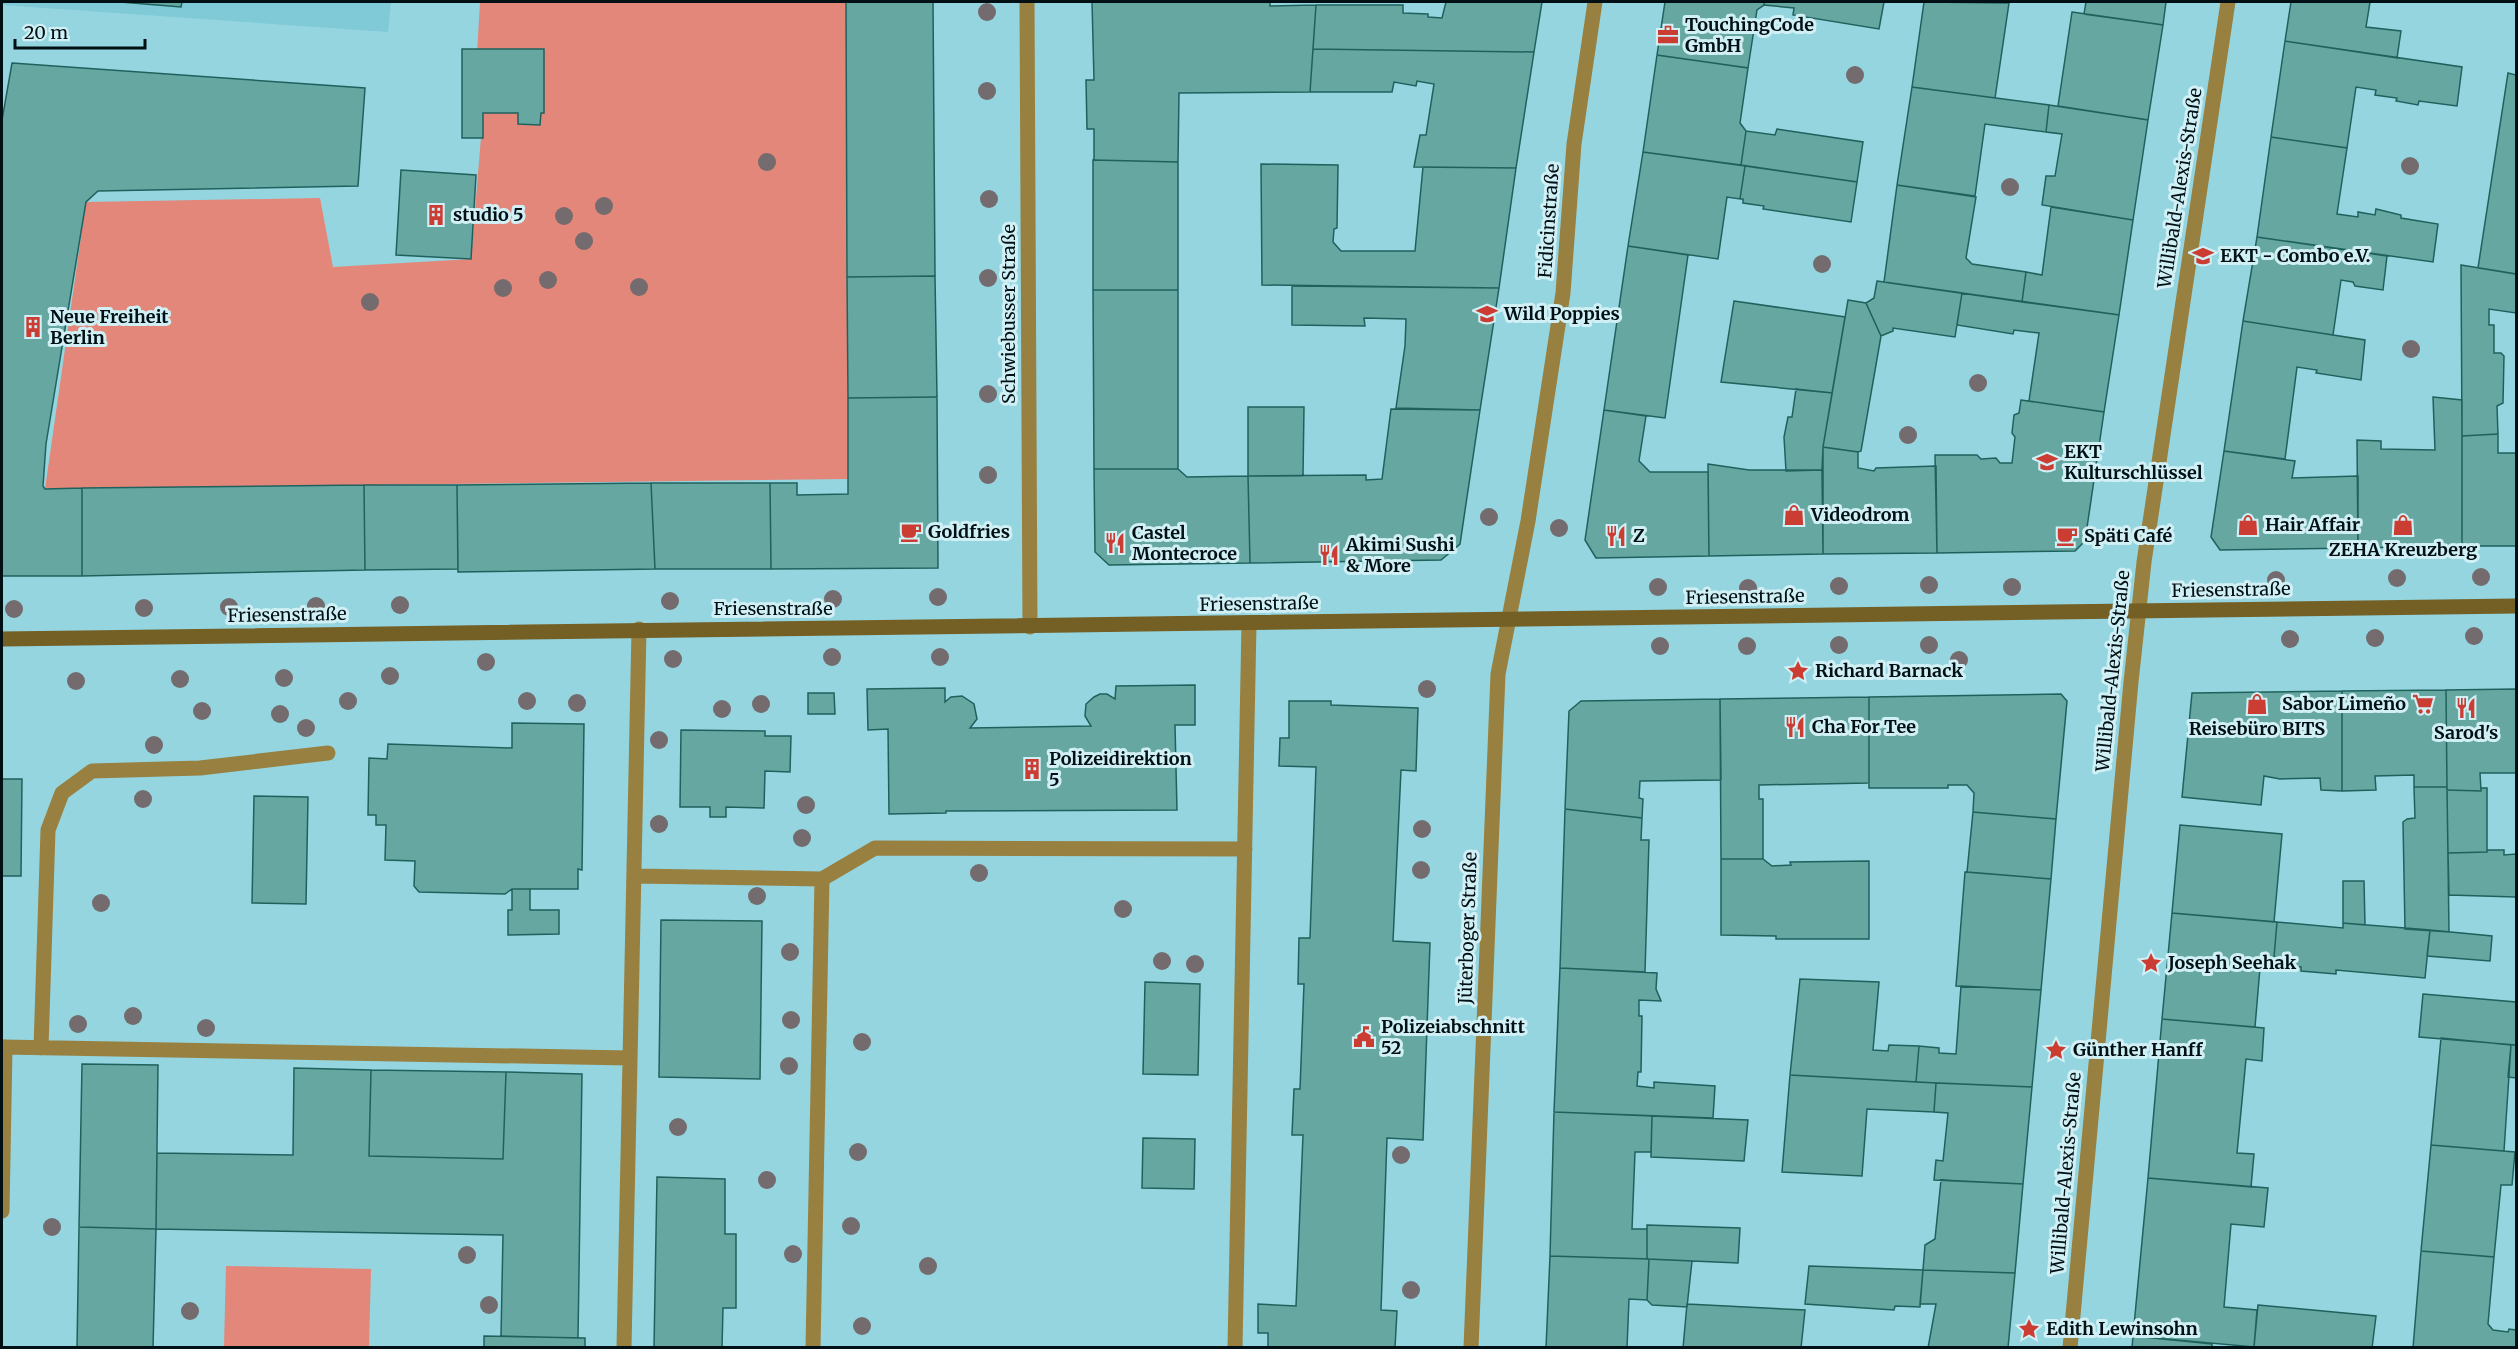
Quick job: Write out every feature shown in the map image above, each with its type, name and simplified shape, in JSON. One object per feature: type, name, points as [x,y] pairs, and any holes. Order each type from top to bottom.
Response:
[{"type":"street","name":"Schwiebusser Straße","points":[[1027,2],[1030,627]]},
{"type":"street","name":"Fidicinstraße","points":[[1508,620],[1528,521],[1563,293],[1574,144],[1595,2]]},
{"type":"street","name":"Willibald-Alexis-Straße","points":[[2070,1347],[2146,547],[2228,2]]},
{"type":"street","name":"Friesenstraße","points":[[2,639],[2517,606]]},
{"type":"street","name":"Jüterboger Straße","points":[[1471,1347],[1497,684],[1508,620]]},
{"type":"street","points":[[1235,1347],[1250,623]]},
{"type":"street","points":[[624,1347],[639,629]]},
{"type":"street","points":[[41,1048],[48,830],[62,793],[92,771],[200,768],[328,753]]},
{"type":"street","points":[[634,876],[822,879],[875,848],[1245,849]]},
{"type":"street","points":[[813,1347],[822,879]]},
{"type":"street","points":[[2,1211],[3,1047],[630,1058]]},
{"type":"shaded area","points":[[2,2],[391,2],[388,32],[2,5]]},
{"type":"shaded area","points":[[480,2],[847,2],[849,479],[45,489],[86,202],[320,198],[333,267],[471,259],[483,113],[544,112],[544,50],[477,54]]},
{"type":"shaded area","points":[[226,1266],[371,1269],[369,1347],[224,1347]]},
{"type":"building","points":[[120,2],[182,2],[181,7]]},
{"type":"building","points":[[846,2],[933,2],[935,276],[847,277]]},
{"type":"building","points":[[1092,2],[1270,2],[1270,6],[1316,5],[1310,92],[1179,93],[1178,162],[1094,160],[1094,129],[1087,129],[1086,80],[1094,80]]},
{"type":"building","points":[[1446,2],[1542,2],[1534,52],[1313,49],[1316,5],[1403,5],[1403,13],[1428,14],[1428,17],[1442,18]]},
{"type":"building","points":[[1665,2],[1764,2],[1764,5],[1757,10],[1748,68],[1657,55]]},
{"type":"building","points":[[1764,2],[1884,2],[1879,29],[1793,15],[1794,8],[1764,5]]},
{"type":"building","points":[[1924,2],[2009,3],[1995,98],[1912,87]]},
{"type":"building","points":[[2086,2],[2166,2],[2163,25],[2084,14]]},
{"type":"building","points":[[2291,2],[2370,2],[2366,27],[2401,31],[2397,58],[2285,41]]},
{"type":"building","points":[[2072,12],[2163,25],[2148,120],[2058,106]]},
{"type":"building","points":[[2285,41],[2462,67],[2457,106],[2419,101],[2418,105],[2396,101],[2397,98],[2375,95],[2376,90],[2356,87],[2347,148],[2271,137]]},
{"type":"building","points":[[462,49],[544,49],[544,113],[541,113],[540,125],[518,124],[518,113],[483,113],[483,138],[462,138]]},
{"type":"building","points":[[1313,49],[1534,52],[1516,168],[1414,167],[1420,135],[1426,135],[1434,84],[1417,81],[1416,86],[1394,82],[1392,92],[1310,92]]},
{"type":"building","points":[[1657,55],[1748,68],[1740,123],[1746,131],[1741,165],[1643,152]]},
{"type":"building","name":"Neue Freiheit Berlin","points":[[12,63],[365,88],[358,186],[98,191],[86,202],[46,444],[43,486],[45,489],[82,488],[82,576],[2,576],[2,120]]},
{"type":"building","points":[[2508,73],[2516,75],[2516,274],[2478,268]]},
{"type":"building","points":[[1912,87],[2049,105],[2046,132],[1985,124],[1975,196],[1897,185]]},
{"type":"building","points":[[2049,105],[2148,120],[2133,220],[2042,205],[2046,176],[2055,176],[2062,134],[2046,132]]},
{"type":"building","points":[[1777,129],[1863,142],[1857,182],[1741,165],[1746,131],[1775,135]]},
{"type":"building","points":[[2271,137],[2347,148],[2337,214],[2358,217],[2358,212],[2375,215],[2376,209],[2401,215],[2401,218],[2438,224],[2433,262],[2257,237]]},
{"type":"building","points":[[1643,152],[1745,166],[1740,199],[1727,197],[1718,259],[1628,246]]},
{"type":"building","points":[[1093,160],[1178,162],[1178,290],[1093,290]]},
{"type":"building","points":[[1261,164],[1338,165],[1337,228],[1334,229],[1333,242],[1341,251],[1415,251],[1423,167],[1516,168],[1499,288],[1262,285]]},
{"type":"building","points":[[1745,166],[1857,182],[1851,222],[1763,209],[1764,206],[1743,203],[1743,199],[1740,199]]},
{"type":"building","name":"studio 5","points":[[401,170],[476,175],[471,259],[396,255]]},
{"type":"building","points":[[1897,185],[1976,197],[1966,258],[1972,264],[2026,272],[2022,302],[1884,282]]},
{"type":"building","points":[[2051,207],[2133,220],[2119,315],[2022,302],[2026,272],[2042,275]]},
{"type":"building","points":[[2257,237],[2387,256],[2383,290],[2355,286],[2353,282],[2341,280],[2333,335],[2243,321]]},
{"type":"building","points":[[1628,246],[1688,255],[1665,418],[1604,410]]},
{"type":"building","points":[[2461,265],[2516,274],[2516,313],[2489,309],[2489,325],[2494,325],[2494,353],[2501,353],[2504,356],[2503,403],[2497,406],[2498,434],[2462,436]]},
{"type":"building","points":[[935,276],[937,397],[848,398],[847,277]]},
{"type":"building","points":[[1877,281],[1962,293],[1955,337],[1893,328],[1893,331],[1881,336],[1866,303],[1874,298]]},
{"type":"building","points":[[1292,286],[1499,288],[1480,410],[1396,408],[1405,346],[1406,319],[1364,318],[1365,326],[1292,325]]},
{"type":"building","points":[[1093,290],[1178,290],[1178,469],[1094,469]]},
{"type":"building","points":[[1962,293],[2119,315],[2104,412],[2029,401],[2039,333],[2014,330],[2013,334],[1957,325]]},
{"type":"building","points":[[1848,300],[1866,303],[1881,336],[1861,451],[1858,452],[1823,447]]},
{"type":"building","points":[[1734,301],[1845,317],[1832,393],[1721,382]]},
{"type":"building","points":[[2243,321],[2365,340],[2361,380],[2316,373],[2317,370],[2297,367],[2285,459],[2224,451]]},
{"type":"building","points":[[1796,389],[1832,393],[1823,447],[1822,470],[1786,471],[1784,437],[1788,417],[1792,417]]},
{"type":"building","points":[[937,397],[938,568],[771,569],[770,483],[797,483],[797,495],[848,494],[848,398]]},
{"type":"building","points":[[2433,397],[2462,400],[2462,546],[2358,548],[2357,440],[2381,441],[2381,449],[2435,450]]},
{"type":"building","points":[[2021,400],[2104,412],[2085,541],[2075,551],[1937,553],[1935,455],[1977,455],[1981,459],[1996,458],[2000,463],[2012,463],[2015,437],[2012,433],[2014,415],[2019,413]]},
{"type":"building","points":[[1248,407],[1304,407],[1303,476],[1248,476]]},
{"type":"building","points":[[1391,409],[1480,410],[1460,544],[1441,560],[1250,563],[1248,476],[1366,475],[1366,480],[1382,479]]},
{"type":"building","points":[[1604,410],[1646,416],[1639,461],[1650,472],[1708,472],[1709,556],[1596,558],[1585,540]]},
{"type":"building","points":[[2498,434],[2498,453],[2516,453],[2516,546],[2462,546],[2462,436]]},
{"type":"building","points":[[1823,447],[1858,452],[1858,468],[1874,471],[1876,468],[1936,466],[1937,553],[1823,554]]},
{"type":"building","points":[[2224,451],[2295,461],[2292,478],[2358,476],[2358,548],[2220,550],[2211,537]]},
{"type":"building","points":[[1708,464],[1749,470],[1822,470],[1823,554],[1709,556]]},
{"type":"building","points":[[1094,469],[1178,469],[1187,477],[1248,476],[1250,563],[1109,565],[1095,552]]},
{"type":"building","points":[[651,483],[770,483],[771,569],[655,569]]},
{"type":"building","points":[[651,483],[655,569],[458,572],[457,485]]},
{"type":"building","points":[[364,485],[365,570],[82,576],[82,488]]},
{"type":"building","points":[[364,485],[457,485],[458,569],[365,570]]},
{"type":"building","name":"Polizeidirektion 5","points":[[1195,685],[1195,725],[1175,725],[1177,810],[946,811],[946,813],[889,814],[888,729],[868,730],[867,689],[945,688],[945,702],[951,697],[962,696],[974,704],[977,719],[970,728],[1091,726],[1085,716],[1086,704],[1100,694],[1107,694],[1115,699],[1116,686]]},
{"type":"building","points":[[2516,689],[2516,773],[2480,773],[2481,791],[2447,790],[2446,690]]},
{"type":"building","points":[[2446,690],[2447,787],[2414,787],[2414,775],[2375,776],[2376,790],[2342,791],[2342,691]]},
{"type":"building","points":[[2342,691],[2342,791],[2321,790],[2320,778],[2280,779],[2264,776],[2261,805],[2182,797],[2192,693]]},
{"type":"building","points":[[808,693],[834,693],[835,714],[808,714]]},
{"type":"building","points":[[2061,694],[2067,701],[2056,819],[1973,812],[1974,793],[1967,785],[1948,785],[1948,788],[1869,788],[1869,697]]},
{"type":"building","points":[[1869,697],[1869,783],[1759,785],[1759,799],[1763,799],[1763,859],[1721,859],[1720,699]]},
{"type":"building","points":[[1720,699],[1721,780],[1640,781],[1639,798],[1643,799],[1642,818],[1565,809],[1569,711],[1581,701]]},
{"type":"building","name":"Polizeiabschnitt 52","points":[[1289,701],[1331,701],[1331,705],[1418,708],[1416,771],[1401,770],[1393,941],[1430,943],[1423,1140],[1387,1138],[1381,1310],[1397,1311],[1395,1348],[1268,1348],[1268,1333],[1258,1333],[1258,1304],[1296,1306],[1303,1135],[1292,1135],[1294,1089],[1300,1089],[1304,984],[1298,984],[1299,938],[1310,938],[1316,767],[1279,766],[1280,738],[1289,738]]},
{"type":"building","points":[[512,723],[584,724],[582,870],[578,869],[578,889],[512,889],[505,894],[419,892],[414,886],[415,861],[385,860],[386,825],[376,825],[376,815],[368,815],[369,758],[387,759],[388,744],[512,748]]},
{"type":"building","points":[[681,730],[765,731],[765,736],[791,736],[790,772],[765,771],[764,808],[726,807],[726,817],[710,817],[710,807],[680,807]]},
{"type":"building","points":[[2,779],[22,779],[21,876],[2,876]]},
{"type":"building","points":[[2414,787],[2447,787],[2449,932],[2405,929],[2403,822],[2415,818]]},
{"type":"building","points":[[2481,788],[2487,788],[2487,852],[2448,853],[2447,790],[2481,791]]},
{"type":"building","points":[[254,796],[308,797],[306,904],[252,903]]},
{"type":"building","points":[[1565,809],[1642,818],[1641,840],[1649,840],[1645,972],[1560,968]]},
{"type":"building","points":[[1973,812],[2056,819],[2051,879],[1967,872]]},
{"type":"building","points":[[2180,825],[2282,834],[2274,922],[2172,913]]},
{"type":"building","points":[[2487,850],[2504,850],[2504,855],[2516,854],[2516,897],[2449,895],[2448,853],[2487,852]]},
{"type":"building","points":[[1721,859],[1763,859],[1772,866],[1791,865],[1790,862],[1869,861],[1869,939],[1776,939],[1776,936],[1721,935]]},
{"type":"building","points":[[1965,872],[2051,879],[2041,990],[1956,986]]},
{"type":"building","points":[[2343,881],[2364,881],[2365,925],[2343,923]]},
{"type":"building","points":[[512,889],[530,889],[530,910],[559,910],[559,934],[508,935],[508,910],[512,910]]},
{"type":"building","points":[[2172,913],[2277,922],[2274,957],[2261,956],[2255,1027],[2162,1019]]},
{"type":"building","points":[[661,920],[762,921],[760,1079],[659,1077]]},
{"type":"building","points":[[2277,922],[2343,928],[2343,923],[2430,930],[2425,978],[2336,970],[2336,974],[2301,971],[2301,967],[2277,965],[2278,957],[2274,957]]},
{"type":"building","points":[[2430,930],[2492,936],[2490,961],[2427,956]]},
{"type":"building","points":[[1560,968],[1657,973],[1656,989],[1661,1001],[1639,1000],[1639,1016],[1642,1016],[1641,1072],[1638,1072],[1637,1086],[1654,1088],[1654,1082],[1715,1086],[1713,1118],[1554,1112]]},
{"type":"building","points":[[1800,979],[1879,982],[1873,1050],[1888,1051],[1889,1045],[1919,1046],[1916,1082],[1790,1075]]},
{"type":"building","points":[[1145,982],[1200,984],[1198,1075],[1143,1074]]},
{"type":"building","points":[[1961,986],[2041,990],[2032,1087],[1916,1082],[1919,1046],[1939,1048],[1939,1053],[1956,1054]]},
{"type":"building","points":[[2423,994],[2516,1002],[2516,1045],[2419,1037]]},
{"type":"building","points":[[2162,1019],[2264,1028],[2262,1061],[2246,1059],[2237,1153],[2254,1154],[2251,1187],[2148,1178]]},
{"type":"building","points":[[2441,1038],[2511,1045],[2504,1151],[2431,1145]]},
{"type":"building","points":[[2511,1045],[2516,1045],[2516,1078],[2508,1077]]},
{"type":"building","points":[[82,1064],[158,1065],[156,1229],[79,1227]]},
{"type":"building","points":[[294,1068],[371,1070],[369,1156],[503,1159],[506,1072],[582,1074],[578,1338],[501,1336],[503,1235],[156,1229],[157,1153],[293,1155]]},
{"type":"building","points":[[371,1070],[506,1072],[503,1159],[369,1156]]},
{"type":"building","points":[[1790,1075],[1936,1083],[1934,1112],[1867,1109],[1862,1176],[1782,1172]]},
{"type":"building","points":[[1936,1083],[2032,1087],[2023,1184],[1934,1180],[1936,1160],[1943,1161],[1948,1113],[1934,1112]]},
{"type":"building","points":[[1554,1112],[1652,1116],[1651,1152],[1635,1152],[1632,1229],[1647,1229],[1647,1259],[1550,1256]]},
{"type":"building","points":[[1652,1116],[1748,1120],[1744,1161],[1651,1157]]},
{"type":"building","points":[[1143,1138],[1195,1139],[1194,1189],[1142,1188]]},
{"type":"building","points":[[2431,1145],[2515,1152],[2512,1185],[2501,1185],[2494,1257],[2421,1251]]},
{"type":"building","points":[[657,1177],[725,1179],[725,1234],[736,1234],[736,1308],[723,1308],[722,1348],[654,1348]]},
{"type":"building","points":[[2148,1178],[2268,1188],[2264,1227],[2231,1224],[2224,1307],[2257,1310],[2254,1347],[2133,1336]]},
{"type":"building","points":[[1941,1180],[2023,1184],[2015,1273],[1923,1270],[1925,1245],[1935,1239]]},
{"type":"building","points":[[1647,1225],[1740,1228],[1738,1263],[1647,1259]]},
{"type":"building","points":[[79,1227],[156,1229],[153,1348],[77,1348]]},
{"type":"building","points":[[2421,1251],[2494,1257],[2488,1324],[2493,1330],[2508,1332],[2509,1329],[2516,1330],[2516,1348],[2413,1348]]},
{"type":"building","points":[[1550,1256],[1649,1259],[1647,1300],[1629,1299],[1627,1348],[1546,1348]]},
{"type":"building","points":[[1649,1259],[1692,1261],[1687,1307],[1652,1305],[1647,1300]]},
{"type":"building","points":[[1809,1266],[1923,1270],[1920,1307],[1895,1306],[1894,1310],[1805,1304]]},
{"type":"building","points":[[1923,1270],[2015,1273],[2008,1348],[1928,1348],[1936,1304],[1920,1304]]},
{"type":"building","points":[[1687,1304],[1805,1310],[1801,1348],[1683,1348]]},
{"type":"building","points":[[2258,1305],[2376,1316],[2372,1348],[2254,1347]]},
{"type":"building","points":[[484,1336],[585,1338],[585,1348],[484,1348]]},
{"type":"building","points":[[2133,1336],[2212,1344],[2212,1348],[2132,1348]]},
{"type":"place","name":"TouchingCode GmbH","points":[[1668,35]]},
{"type":"place","name":"studio 5","points":[[436,215]]},
{"type":"place","name":"EKT - Combo e.V.","points":[[2203,256]]},
{"type":"place","name":"Wild Poppies","points":[[1487,314]]},
{"type":"place","name":"Neue Freiheit Berlin","points":[[33,327]]},
{"type":"place","name":"EKT Kulturschlüssel","points":[[2047,462]]},
{"type":"place","name":"Videodrom","points":[[1794,515]]},
{"type":"place","name":"Hair Affair","points":[[2248,525]]},
{"type":"place","name":"ZEHA Kreuzberg","points":[[2403,525]]},
{"type":"place","name":"Goldfries","points":[[911,532]]},
{"type":"place","name":"Z","points":[[1616,536]]},
{"type":"place","name":"Späti Café","points":[[2067,536]]},
{"type":"place","name":"Castel Montecroce","points":[[1115,543]]},
{"type":"place","name":"Akimi Sushi & More","points":[[1329,555]]},
{"type":"place","name":"Richard Barnack","points":[[1798,671]]},
{"type":"place","name":"Reisebüro BITS","points":[[2257,704]]},
{"type":"place","name":"Sabor Limeño","points":[[2423,704]]},
{"type":"place","name":"Sarod's","points":[[2466,708]]},
{"type":"place","name":"Cha For Tee","points":[[1795,727]]},
{"type":"place","name":"Polizeidirektion 5","points":[[1032,769]]},
{"type":"place","name":"Joseph Seehak","points":[[2151,963]]},
{"type":"place","name":"Polizeiabschnitt 52","points":[[1364,1037]]},
{"type":"place","name":"Günther Hanff","points":[[2056,1050]]},
{"type":"place","name":"Edith Lewinsohn","points":[[2029,1329]]}]
